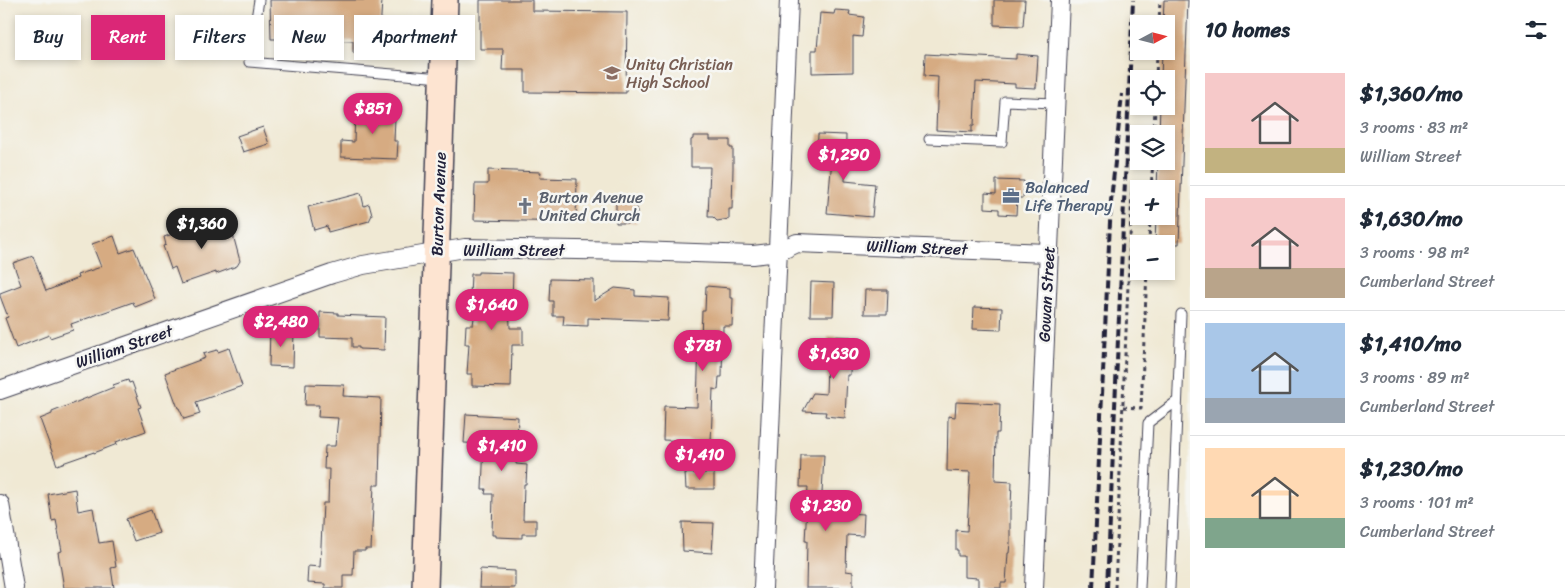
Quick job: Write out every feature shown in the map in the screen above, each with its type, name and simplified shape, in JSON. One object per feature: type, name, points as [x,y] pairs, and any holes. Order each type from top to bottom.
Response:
[{"type":"main road","name":"Burton Avenue","points":[[425,588],[445,0]]},
{"type":"street","points":[[763,588],[789,0]]},
{"type":"street","name":"Gowan Street","points":[[1034,588],[1060,0]]},
{"type":"street","name":"William Street","points":[[0,390],[332,274],[363,265],[465,248],[753,255],[778,252],[798,243],[1048,253]]},
{"type":"street","points":[[0,504],[14,588]]},
{"type":"lane","points":[[259,0],[249,62],[442,78]]},
{"type":"lane","points":[[929,139],[1002,142],[1005,101],[1055,103]]},
{"type":"lane","points":[[1170,588],[1181,314]]},
{"type":"lane","points":[[1140,588],[1148,423],[1177,401]]},
{"type":"path","points":[[1159,15],[1160,0]]},
{"type":"path","points":[[1115,588],[1131,225]]},
{"type":"path","points":[[1123,407],[1141,408],[1147,280]]},
{"type":"building","points":[[270,0],[382,0],[381,15],[354,15],[354,53],[353,41],[344,41],[344,15],[274,15],[274,39],[271,39]]},
{"type":"building","points":[[480,0],[532,0],[532,11],[627,12],[626,93],[525,92],[525,70],[502,70],[503,49],[480,49]]},
{"type":"building","points":[[994,0],[1025,0],[1023,26],[994,25]]},
{"type":"building","points":[[1164,0],[1188,0],[1179,244],[1175,244],[1175,235],[1155,235],[1156,225],[1175,225],[1175,180],[1157,180],[1158,170],[1175,170],[1175,125],[1159,125],[1160,115],[1175,115],[1175,70],[1161,70],[1162,60],[1175,60],[1175,15],[1163,15]]},
{"type":"building","points":[[835,10],[850,11],[849,15],[864,17],[862,37],[853,36],[853,72],[812,73],[812,50],[817,50],[820,13],[834,14]]},
{"type":"building","points":[[925,54],[1016,59],[1016,54],[1038,56],[1036,88],[1015,87],[1015,84],[976,82],[972,132],[936,130],[938,77],[924,76]]},
{"type":"building","points":[[367,107],[393,107],[392,118],[395,118],[394,141],[398,141],[397,159],[341,157],[341,141],[354,142],[355,110],[367,110]]},
{"type":"building","points":[[263,127],[269,144],[243,152],[237,136]]},
{"type":"building","points":[[818,134],[846,135],[845,181],[875,184],[872,217],[827,213],[832,159],[817,158]]},
{"type":"building","points":[[693,136],[710,136],[710,140],[730,140],[730,148],[733,148],[733,168],[732,209],[729,209],[729,219],[717,221],[713,217],[708,217],[710,167],[691,167],[691,140]]},
{"type":"building","name":"Burton Avenue United Church","points":[[488,170],[541,172],[540,178],[577,179],[576,222],[474,220],[475,184],[488,184]]},
{"type":"building","points":[[996,180],[1024,181],[1023,198],[1017,198],[1016,215],[999,214],[999,209],[985,208],[985,193],[996,194]]},
{"type":"building","points":[[361,193],[364,206],[369,204],[372,215],[369,221],[328,232],[327,226],[314,230],[308,207]]},
{"type":"building","points":[[616,197],[637,197],[637,223],[616,223]]},
{"type":"building","points":[[222,216],[230,236],[233,235],[240,261],[237,266],[181,284],[175,267],[171,269],[163,246],[166,245],[164,237]]},
{"type":"building","points":[[114,236],[120,253],[134,248],[155,299],[135,307],[133,302],[71,324],[73,330],[50,338],[49,335],[16,348],[5,318],[8,317],[0,296],[0,293],[21,285],[13,263],[33,256],[46,291],[78,278],[77,275],[101,267],[92,244]]},
{"type":"building","points":[[478,272],[513,273],[512,299],[509,299],[510,328],[523,328],[523,345],[512,345],[511,387],[472,386],[472,374],[467,374],[469,344],[465,344],[466,325],[473,325],[477,296],[470,295],[471,274],[478,274]]},
{"type":"building","points":[[550,279],[594,280],[594,301],[615,288],[635,290],[635,296],[669,298],[668,321],[588,318],[588,326],[563,325],[564,316],[553,316],[553,301],[549,301]]},
{"type":"building","points":[[811,282],[834,283],[833,316],[810,316]]},
{"type":"building","points":[[706,286],[730,288],[730,298],[733,298],[732,326],[723,326],[722,377],[719,377],[718,390],[713,389],[711,442],[663,440],[664,406],[697,407],[699,339],[701,339],[702,311],[705,311]]},
{"type":"building","points":[[865,290],[888,290],[887,314],[864,314]]},
{"type":"building","points":[[974,307],[1002,308],[1001,330],[973,329]]},
{"type":"building","points":[[320,312],[338,313],[338,315],[385,317],[384,350],[352,347],[352,338],[320,337]]},
{"type":"building","points":[[270,328],[294,331],[293,367],[269,366]]},
{"type":"building","points":[[828,336],[851,337],[850,375],[847,375],[845,418],[825,416],[826,412],[803,411],[813,393],[826,394]]},
{"type":"building","points":[[229,348],[242,386],[196,402],[200,414],[184,419],[165,373],[205,358],[203,354]]},
{"type":"building","points":[[128,380],[129,383],[132,382],[141,407],[138,408],[146,431],[116,442],[117,444],[94,453],[57,465],[40,419],[52,414],[52,412]]},
{"type":"building","points":[[306,384],[344,385],[343,396],[381,398],[379,485],[374,485],[371,549],[354,551],[353,575],[343,575],[343,588],[325,588],[325,584],[307,583],[308,566],[320,567],[323,503],[328,503],[329,469],[324,469],[325,446],[335,446],[338,418],[318,417],[319,405],[305,405]]},
{"type":"building","points":[[956,402],[1000,404],[999,433],[996,433],[995,481],[1012,482],[1010,543],[1006,583],[1001,583],[1001,588],[978,588],[978,578],[964,577],[964,556],[958,556],[958,550],[956,550],[956,530],[967,531],[970,472],[947,471],[948,416],[955,417]]},
{"type":"building","points":[[466,414],[518,417],[516,464],[527,465],[526,484],[524,484],[523,520],[536,520],[536,534],[522,534],[522,538],[496,537],[496,535],[492,535],[493,494],[485,494],[486,489],[482,489],[484,444],[464,443]]},
{"type":"building","points":[[801,455],[824,455],[821,512],[864,514],[863,536],[847,535],[846,571],[853,572],[853,588],[806,588],[807,541],[805,541],[808,487],[800,487]]},
{"type":"building","points":[[685,473],[714,473],[714,489],[686,489]]},
{"type":"building","points":[[75,489],[78,511],[93,508],[99,543],[112,541],[116,567],[111,568],[114,588],[64,588],[58,552],[62,551],[56,520],[52,521],[48,494]]},
{"type":"building","points":[[151,510],[159,533],[134,541],[126,519]]},
{"type":"building","points":[[682,522],[714,523],[712,553],[683,551]]},
{"type":"building","points":[[480,569],[515,571],[515,588],[479,588]]},
{"type":"railway","points":[[1107,588],[1133,0]]},
{"type":"railway","points":[[1093,588],[1111,201],[1122,94]]},
{"type":"place","name":"Unity Christian High School","points":[[612,73]]},
{"type":"place","name":"Balanced Life Therapy","points":[[1011,196]]},
{"type":"place","name":"Burton Avenue United Church","points":[[525,206]]}]
